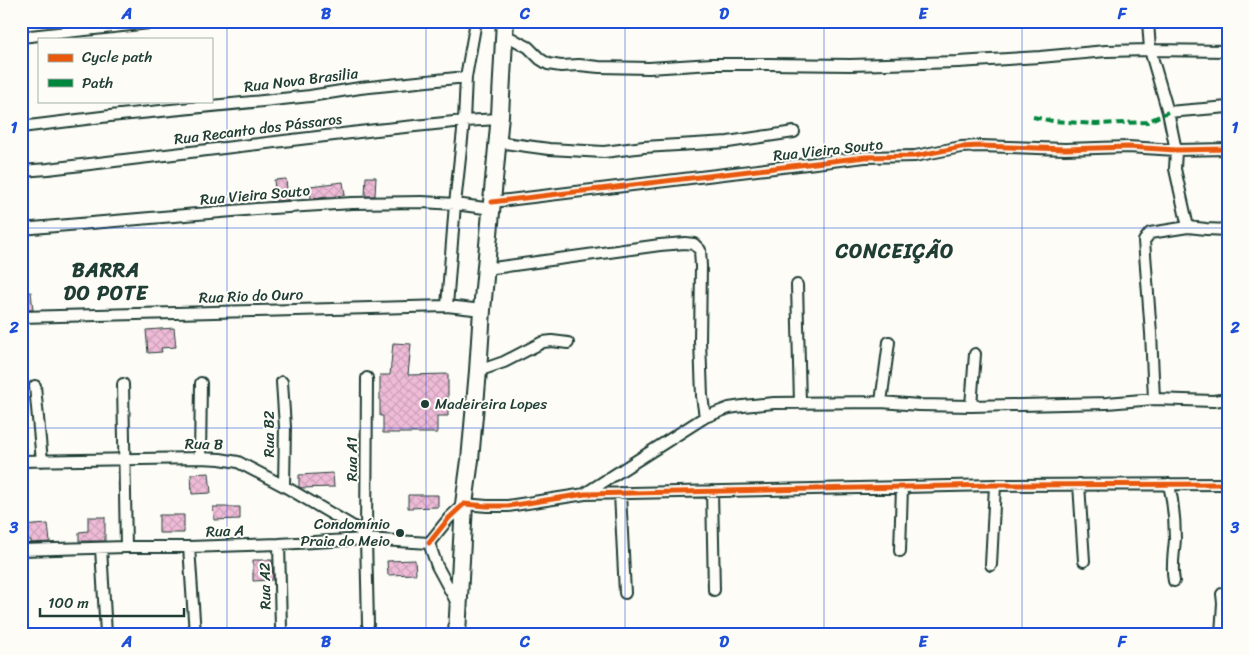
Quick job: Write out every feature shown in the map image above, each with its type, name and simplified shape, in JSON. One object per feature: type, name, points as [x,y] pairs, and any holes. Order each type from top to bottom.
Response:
[{"type":"main road","points":[[457,634],[464,504],[470,460],[500,119],[504,29]]},
{"type":"street","points":[[21,37],[168,21]]},
{"type":"street","points":[[447,306],[464,121],[466,77],[476,21]]},
{"type":"street","points":[[1148,21],[1150,50],[1168,112],[1176,150],[1175,169],[1188,226]]},
{"type":"street","points":[[504,29],[514,39],[548,64],[599,68],[649,68],[712,64],[850,65],[958,62],[1106,51],[1228,51]]},
{"type":"street","name":"Rua Nova Brasilia","points":[[21,126],[310,96],[360,88],[466,77]]},
{"type":"street","points":[[1168,112],[1228,107]]},
{"type":"street","name":"Rua Recanto dos Pássaros","points":[[21,171],[376,130],[500,119]]},
{"type":"street","points":[[497,142],[539,148],[604,152],[644,147],[721,142],[794,132]]},
{"type":"street","name":"Rua Vieira Souto","points":[[21,229],[344,203],[422,202],[492,206],[865,157],[915,156],[961,148],[998,146],[1065,149],[1128,147],[1176,150],[1228,149]]},
{"type":"street","points":[[1154,399],[1144,241],[1150,233],[1188,226],[1228,230]]},
{"type":"street","points":[[486,270],[637,248],[685,243],[694,244],[700,250],[700,341],[702,396],[705,416]]},
{"type":"street","points":[[797,285],[800,403]]},
{"type":"street","name":"Rua Rio do Ouro","points":[[21,317],[447,306],[482,310]]},
{"type":"street","points":[[478,371],[504,362],[543,342],[568,343]]},
{"type":"street","points":[[881,402],[889,342]]},
{"type":"street","points":[[971,406],[975,354]]},
{"type":"street","name":"Rua A1","points":[[368,378],[366,537],[368,624]]},
{"type":"street","name":"Rua B2","points":[[282,382],[285,427],[284,486]]},
{"type":"street","points":[[200,458],[201,383]]},
{"type":"street","points":[[123,384],[126,547]]},
{"type":"street","points":[[35,386],[42,461]]},
{"type":"street","points":[[585,494],[705,416],[729,408],[774,403],[881,402],[971,406],[1098,404],[1154,399],[1213,401],[1228,399]]},
{"type":"street","name":"Rua B","points":[[21,461],[220,458],[238,462],[284,486],[366,537]]},
{"type":"street","points":[[1079,484],[1084,562]]},
{"type":"street","points":[[1169,484],[1172,496],[1174,529],[1174,581]]},
{"type":"street","points":[[459,606],[437,566],[428,543],[464,504],[508,506],[585,494],[620,493],[995,485],[1228,484]]},
{"type":"street","points":[[991,565],[995,485]]},
{"type":"street","points":[[900,551],[902,487]]},
{"type":"street","points":[[712,491],[714,590]]},
{"type":"street","points":[[620,493],[625,592]]},
{"type":"street","name":"Rua A","points":[[21,550],[279,544],[366,537],[428,543]]},
{"type":"street","name":"Rua A2","points":[[279,544],[281,628]]},
{"type":"street","points":[[189,547],[195,634]]},
{"type":"street","points":[[101,548],[106,634]]},
{"type":"street","points":[[1221,634],[1222,594]]},
{"type":"building","points":[[366,177],[376,177],[375,196],[365,196]]},
{"type":"building","points":[[286,179],[288,200],[276,201],[274,180]]},
{"type":"building","points":[[343,182],[345,195],[311,199],[310,186]]},
{"type":"building","points":[[31,292],[33,310],[25,310],[23,293]]},
{"type":"building","points":[[174,328],[176,347],[161,348],[162,352],[148,353],[146,330]]},
{"type":"building","points":[[393,343],[411,344],[408,375],[448,374],[448,416],[437,416],[437,433],[383,433],[383,416],[380,416],[380,375],[390,375]]},
{"type":"building","points":[[209,473],[211,493],[192,494],[191,474]]},
{"type":"building","points":[[333,473],[334,487],[299,487],[299,475]]},
{"type":"building","points":[[408,495],[438,495],[438,507],[408,508]]},
{"type":"building","points":[[213,507],[240,507],[240,519],[214,520]]},
{"type":"building","points":[[159,515],[184,515],[184,533],[159,533]]},
{"type":"building","points":[[88,517],[105,517],[105,541],[79,541],[79,532],[88,531]]},
{"type":"building","points":[[48,524],[50,542],[31,543],[31,540],[21,540],[21,526]]},
{"type":"building","points":[[253,560],[272,560],[273,580],[253,581]]},
{"type":"building","points":[[415,560],[416,574],[388,575],[387,561]]},
{"type":"marked path","points":[[1033,117],[1053,121],[1096,124],[1147,122],[1168,112]]},
{"type":"cycle path","points":[[492,202],[865,157],[915,156],[961,147],[1228,149]]},
{"type":"cycle path","points":[[429,543],[449,518],[464,504],[508,506],[585,494],[995,485],[1228,484]]},
{"type":"place","name":"Madeireira Lopes","points":[[425,404]]},
{"type":"place","name":"Condomínio Praia do Meio","points":[[400,533]]},
{"type":"district","name":"CONCEIÇÃO","points":[[895,251]]},
{"type":"district","name":"BARRA DO POTE","points":[[106,282]]}]
